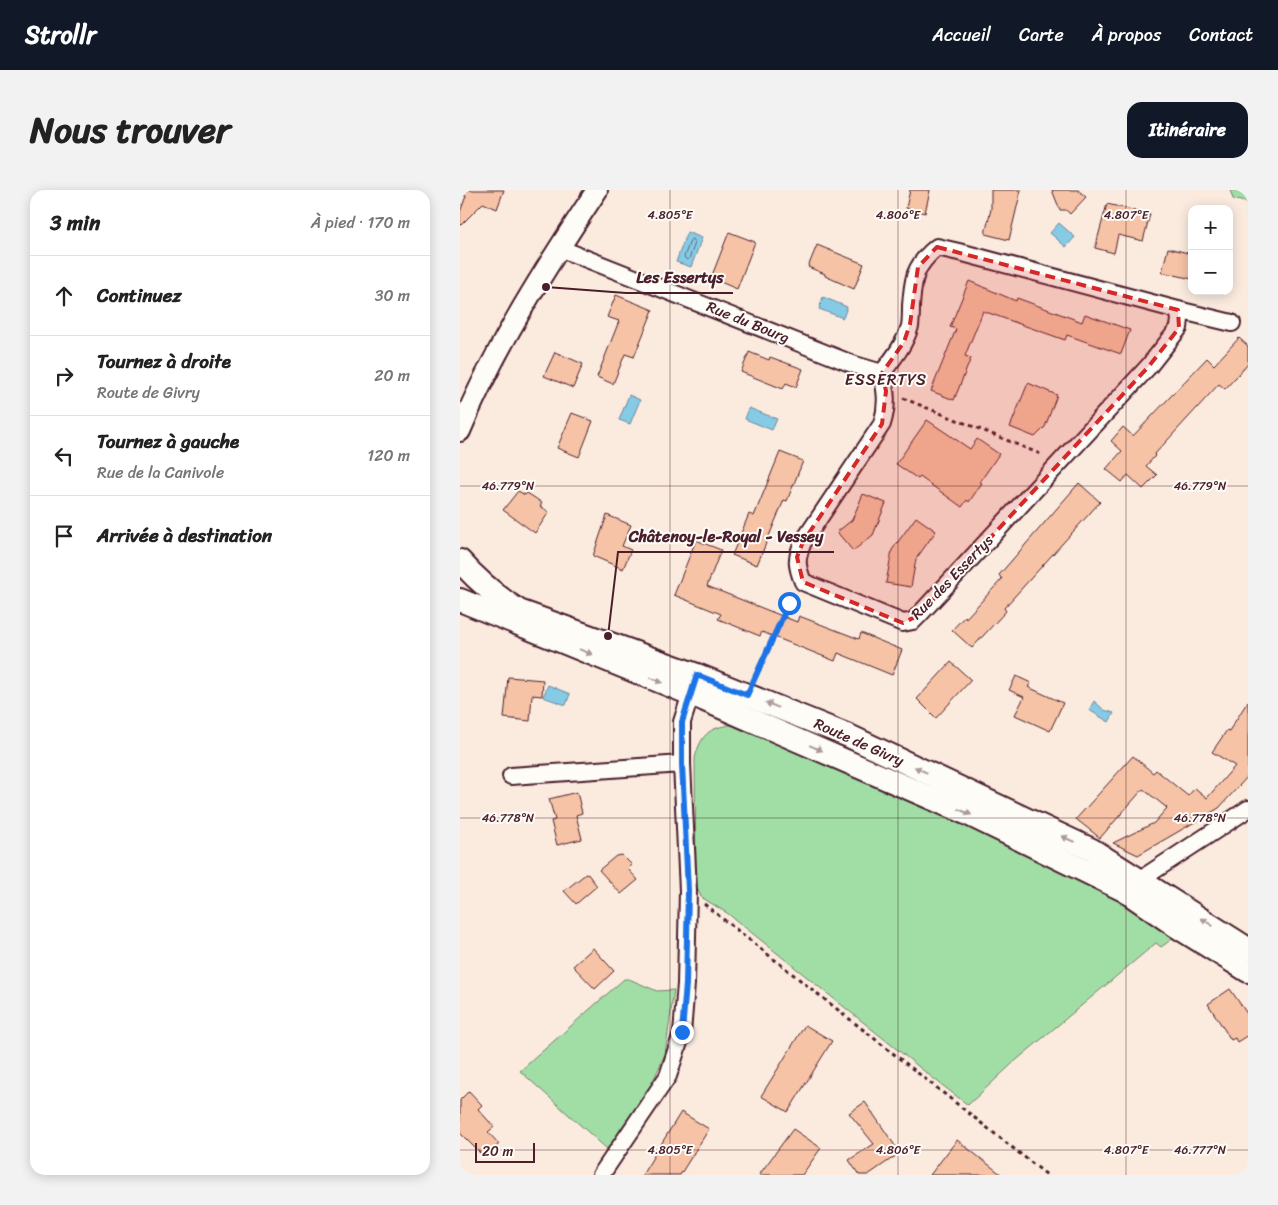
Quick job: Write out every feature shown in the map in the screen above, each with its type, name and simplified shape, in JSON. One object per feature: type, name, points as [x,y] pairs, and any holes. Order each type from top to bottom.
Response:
[{"type":"main road","name":"Route de Givry","points":[[460,561],[498,597],[519,611],[694,685],[968,814],[1132,885],[1248,949]]},
{"type":"main road","name":"Route de Givry","points":[[460,600],[694,685],[747,695],[849,736],[1092,850],[1176,926],[1248,971]]},
{"type":"street","points":[[460,431],[510,328],[597,190]]},
{"type":"street","points":[[803,582],[799,572],[797,557],[803,542],[882,424],[887,409],[882,373],[904,342],[910,324],[912,291],[918,267],[927,255],[937,247],[1232,323]]},
{"type":"street","name":"Rue du Bourg","points":[[559,248],[855,365],[882,373]]},
{"type":"street","name":"Rue des Essertys","points":[[803,582],[894,620],[903,623],[913,621],[1149,366],[1179,328],[1178,310]]},
{"type":"street","points":[[600,1175],[668,1076],[682,1032],[686,984],[688,891],[682,722],[694,685]]},
{"type":"street","points":[[511,776],[682,764]]},
{"type":"street","points":[[1132,885],[1248,809]]},
{"type":"path","points":[[886,391],[1060,462]]},
{"type":"path","points":[[747,695],[789,603],[803,582]]},
{"type":"path","points":[[688,891],[1048,1175]]},
{"type":"highlighted area","points":[[937,247],[1178,310],[1179,328],[1149,366],[919,615],[903,623],[803,582],[797,557],[803,542],[882,424],[886,391],[882,373],[904,342],[910,324],[918,267]]},
{"type":"green space","points":[[1230,190],[1248,192],[1248,203],[1233,199]]},
{"type":"green space","points":[[738,724],[1070,869],[1132,907],[1175,937],[1161,947],[1156,943],[1013,1063],[968,1105],[727,913],[701,897],[696,885],[695,758],[701,742],[709,732],[721,727]]},
{"type":"green space","points":[[624,979],[629,979],[657,991],[674,990],[665,1054],[650,1088],[607,1149],[520,1071]]},
{"type":"water","points":[[1059,223],[1075,237],[1066,247],[1050,233]]},
{"type":"water","points":[[687,232],[702,238],[691,267],[676,262]]},
{"type":"water","points":[[823,297],[847,307],[843,318],[819,309]]},
{"type":"water","points":[[629,395],[640,400],[630,424],[619,420]]},
{"type":"water","points":[[749,408],[777,419],[772,430],[745,419]]},
{"type":"water","points":[[548,685],[570,694],[566,705],[543,697]]},
{"type":"water","points":[[1094,701],[1104,710],[1114,713],[1109,722],[1089,710]]},
{"type":"building","points":[[460,190],[504,190],[497,209],[483,203],[460,226],[460,212],[466,196],[460,194]]},
{"type":"building","points":[[910,190],[930,190],[925,213],[906,208]]},
{"type":"building","points":[[991,190],[1021,190],[1009,240],[985,234],[991,209]]},
{"type":"building","points":[[1052,190],[1078,190],[1086,197],[1070,214],[1066,210],[1060,210]]},
{"type":"building","points":[[1107,204],[1150,214],[1143,241],[1118,235],[1114,253],[1095,248]]},
{"type":"building","points":[[729,232],[755,242],[737,289],[711,278]]},
{"type":"building","points":[[817,245],[864,264],[854,289],[808,267]]},
{"type":"building","points":[[1168,248],[1188,253],[1188,278],[1162,272]]},
{"type":"building","points":[[969,281],[1016,301],[1017,298],[1082,322],[1085,314],[1130,330],[1121,354],[1067,335],[1065,340],[983,311],[965,356],[971,358],[954,400],[931,391],[956,329],[950,327]]},
{"type":"building","points":[[616,295],[653,310],[634,357],[625,354],[613,384],[597,377],[619,321],[607,317]]},
{"type":"building","points":[[1239,338],[1248,346],[1248,364],[1225,389],[1219,384],[1154,455],[1146,466],[1157,475],[1143,489],[1128,475],[1122,482],[1106,469],[1122,451],[1111,441],[1123,427],[1133,436],[1207,358],[1214,365]]},
{"type":"building","points":[[555,352],[583,364],[573,388],[544,376]]},
{"type":"building","points":[[749,352],[769,360],[770,357],[803,369],[796,387],[786,383],[783,389],[741,372]]},
{"type":"building","points":[[1028,383],[1057,395],[1045,427],[1035,437],[1010,427]]},
{"type":"building","points":[[572,413],[593,421],[579,457],[557,448]]},
{"type":"building","points":[[927,420],[970,449],[977,439],[999,454],[969,502],[967,500],[962,507],[920,477],[918,479],[896,464]]},
{"type":"building","points":[[780,452],[803,461],[787,501],[784,500],[757,565],[732,555],[749,514],[754,516]]},
{"type":"building","points":[[1079,483],[1100,502],[1004,608],[1006,611],[972,648],[952,630],[965,616],[966,618],[1002,579],[999,575]]},
{"type":"building","points":[[518,491],[525,495],[527,493],[535,498],[542,503],[540,506],[549,512],[535,533],[503,510]]},
{"type":"building","points":[[863,494],[886,503],[873,535],[853,551],[837,532],[852,520]]},
{"type":"building","points":[[607,515],[631,525],[622,546],[631,550],[623,569],[593,556]]},
{"type":"building","points":[[916,517],[936,531],[916,559],[911,587],[886,583],[892,550]]},
{"type":"building","points":[[696,540],[721,550],[707,586],[797,622],[799,616],[859,639],[861,633],[902,650],[892,675],[838,653],[835,661],[762,632],[760,636],[718,619],[721,614],[674,595]]},
{"type":"building","points":[[951,662],[971,680],[936,718],[917,699]]},
{"type":"building","points":[[1016,676],[1031,683],[1028,687],[1063,703],[1050,731],[1015,715],[1024,697],[1009,690]]},
{"type":"building","points":[[508,677],[543,680],[542,696],[532,695],[530,721],[504,718]]},
{"type":"building","points":[[1248,701],[1248,776],[1219,808],[1138,855],[1113,843],[1154,823],[1167,808],[1143,789],[1100,838],[1076,819],[1133,756],[1153,773],[1156,770],[1188,796],[1195,788],[1207,798],[1235,766],[1212,752],[1227,730],[1229,731]]},
{"type":"building","points":[[577,792],[582,813],[576,815],[582,839],[557,845],[551,821],[555,820],[549,799]]},
{"type":"building","points":[[622,855],[632,865],[628,869],[638,880],[621,894],[599,870],[616,856]]},
{"type":"building","points":[[587,873],[597,886],[576,904],[564,891]]},
{"type":"building","points":[[593,948],[614,971],[595,989],[573,966]]},
{"type":"building","points":[[1230,989],[1248,1015],[1248,1035],[1237,1042],[1235,1038],[1231,1040],[1208,1004]]},
{"type":"building","points":[[805,1025],[832,1041],[788,1112],[761,1096]]},
{"type":"building","points":[[469,1091],[482,1105],[478,1109],[494,1127],[488,1132],[499,1144],[485,1158],[460,1133],[460,1100]]},
{"type":"building","points":[[865,1102],[900,1153],[868,1175],[859,1175],[849,1160],[874,1144],[849,1113]]},
{"type":"building","points":[[681,1112],[709,1129],[680,1175],[642,1175]]},
{"type":"building","points":[[793,1129],[821,1148],[802,1175],[759,1175]]},
{"type":"building","points":[[957,1140],[1002,1175],[930,1175]]},
{"type":"place","name":"Les Essertys","points":[[546,287]]},
{"type":"place","name":"Châtenoy-le-Royal - Vessey","points":[[608,636]]},
{"type":"district","name":"ESSERTYS","points":[[886,379]]},
{"type":"route","points":[[682,1032],[686,984],[688,891],[682,722],[697,675],[747,695],[789,603]]}]
